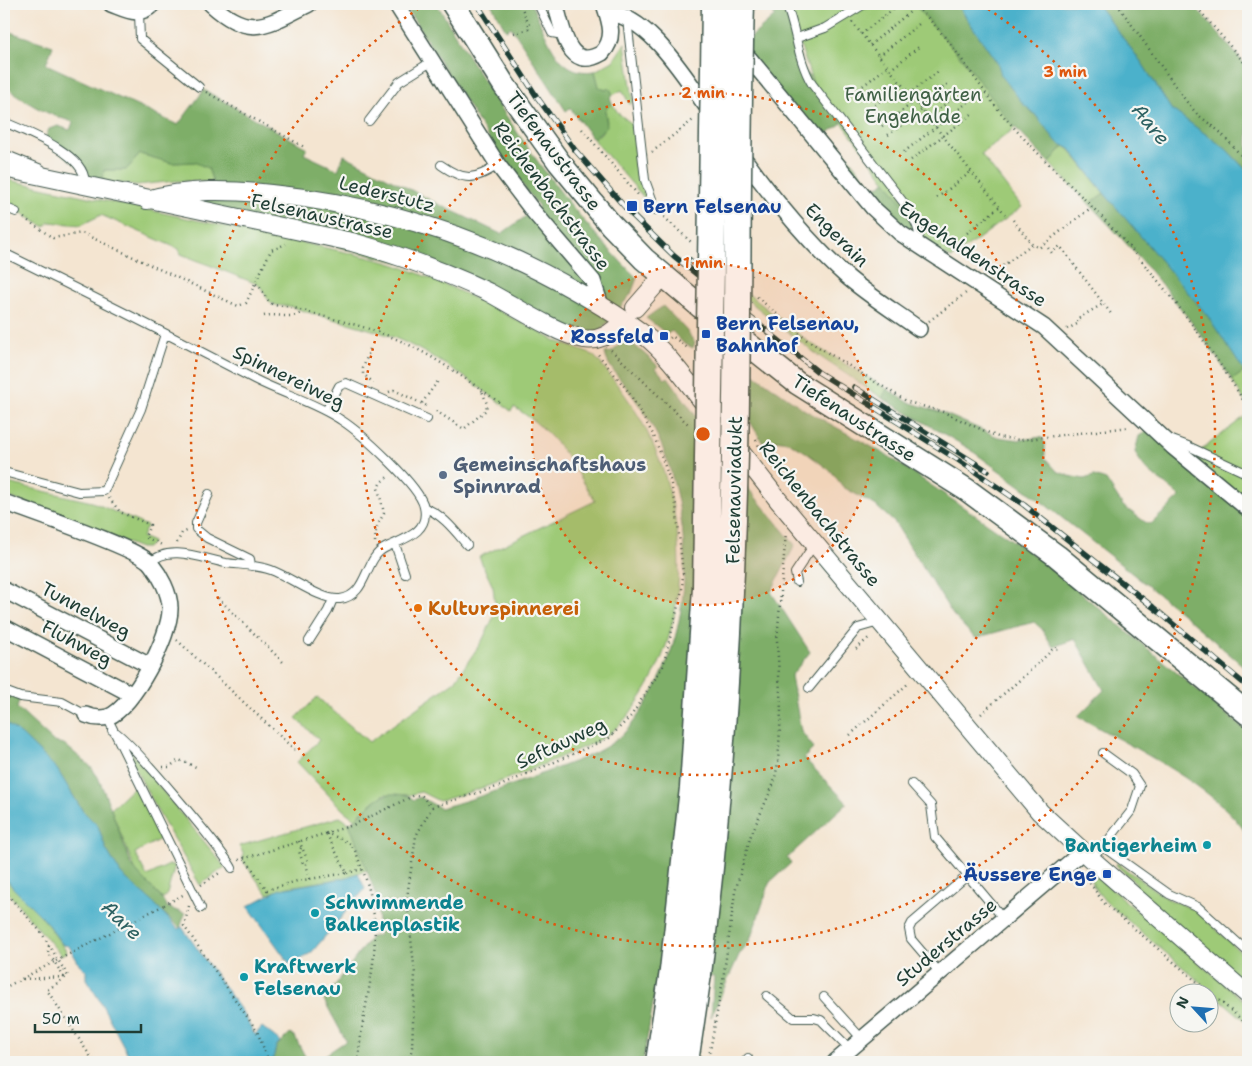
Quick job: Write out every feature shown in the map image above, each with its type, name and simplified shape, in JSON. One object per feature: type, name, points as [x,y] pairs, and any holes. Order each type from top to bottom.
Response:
[{"type":"highway","name":"Felsenauviadukt","points":[[686,973],[705,597],[715,4]]},
{"type":"highway","name":"Felsenauviadukt","points":[[686,973],[718,798],[728,664],[734,481],[742,4]]},
{"type":"highway","points":[[659,1062],[686,973]]},
{"type":"highway","points":[[685,1062],[686,973]]},
{"type":"main road","name":"Tiefenaustrasse","points":[[453,4],[504,85],[559,162],[611,225],[663,276],[797,383],[959,485],[1021,528],[1248,714]]},
{"type":"street","points":[[111,4],[139,13],[153,4]]},
{"type":"street","points":[[211,4],[233,22],[252,26],[264,24],[309,4]]},
{"type":"street","name":"Reichenbachstrasse","points":[[396,4],[498,165],[533,211],[593,282],[601,306],[645,336],[669,360],[779,501],[1028,800],[1248,995]]},
{"type":"street","points":[[555,4],[563,35],[569,48],[578,55],[588,58],[598,56],[606,49],[611,39],[605,8]]},
{"type":"street","name":"Engehaldenstrasse","points":[[705,4],[842,174],[873,208],[916,244],[1044,327],[1163,438],[1248,509]]},
{"type":"street","name":"Engerain","points":[[605,8],[627,17],[646,31],[663,50],[755,174],[812,244],[847,276],[919,329]]},
{"type":"street","name":"Felsenaustrasse","points":[[4,168],[352,242],[398,255],[487,292],[584,339],[601,338],[615,329]]},
{"type":"street","name":"Lederstutz","points":[[148,200],[177,192],[254,193],[301,197],[362,208],[440,229],[501,252],[601,306]]},
{"type":"street","points":[[635,308],[663,276]]},
{"type":"street","points":[[4,502],[120,547],[150,562],[169,599],[170,610],[167,631],[161,647],[131,694],[116,712],[110,724],[86,715]]},
{"type":"street","name":"Tunnelweg","points":[[4,590],[150,666]]},
{"type":"street","name":"Fluhweg","points":[[4,627],[131,694]]},
{"type":"street","name":"Studerstrasse","points":[[835,1062],[1004,919],[1088,854]]},
{"type":"lane","points":[[538,4],[552,33],[563,35]]},
{"type":"lane","points":[[786,4],[797,38],[803,68],[812,84],[903,202],[915,221],[920,238],[916,244]]},
{"type":"lane","points":[[797,38],[825,28],[863,5]]},
{"type":"lane","points":[[139,13],[140,39],[199,87]]},
{"type":"lane","points":[[627,17],[647,187],[656,210]]},
{"type":"lane","points":[[369,121],[399,82],[431,62]]},
{"type":"lane","points":[[4,122],[44,138],[60,149],[83,173],[86,179],[84,186]]},
{"type":"lane","points":[[4,154],[44,170],[44,177]]},
{"type":"lane","points":[[441,165],[465,178],[480,176],[498,165]]},
{"type":"lane","points":[[4,207],[16,212]]},
{"type":"lane","name":"Spinnereiweg","points":[[4,253],[117,308],[260,382],[326,411],[351,426],[419,494],[424,508]]},
{"type":"lane","points":[[4,472],[79,492],[104,491],[141,409],[165,334]]},
{"type":"lane","points":[[326,411],[337,390],[343,384],[351,384],[427,420]]},
{"type":"lane","points":[[1163,438],[1188,446],[1248,474]]},
{"type":"lane","points":[[209,494],[196,523],[196,529],[206,538],[250,559],[251,566]]},
{"type":"lane","points":[[150,562],[162,554],[180,554],[251,566],[270,570],[333,599],[348,597],[356,591],[378,553],[410,537],[419,528],[424,519],[424,508],[435,512],[454,529],[467,545]]},
{"type":"lane","points":[[796,582],[795,572],[810,547],[815,543]]},
{"type":"lane","points":[[395,544],[405,574]]},
{"type":"lane","points":[[309,641],[328,611],[333,599]]},
{"type":"lane","points":[[809,688],[858,628],[880,621]]},
{"type":"lane","points":[[4,691],[20,697],[62,702],[86,715]]},
{"type":"lane","points":[[110,724],[152,769],[232,868]]},
{"type":"lane","points":[[110,724],[196,888],[201,908]]},
{"type":"lane","points":[[1103,753],[1132,774],[1140,786],[1132,810],[1088,854],[1198,907],[1248,952]]},
{"type":"lane","points":[[912,784],[931,805],[935,837],[1004,919]]},
{"type":"lane","points":[[940,973],[911,939],[909,929],[912,923],[967,876]]},
{"type":"lane","points":[[767,996],[793,1018],[821,1020],[850,1049]]},
{"type":"lane","points":[[824,997],[862,1039]]},
{"type":"path","points":[[514,33],[527,30],[530,27],[520,4]]},
{"type":"path","points":[[861,34],[900,4]]},
{"type":"path","points":[[913,4],[963,60],[1007,121],[1092,207],[1197,329],[1248,408]]},
{"type":"path","points":[[1117,4],[1186,101],[1197,114],[1220,132],[1248,163]]},
{"type":"path","points":[[1194,4],[1248,67]]},
{"type":"path","points":[[870,45],[912,12]]},
{"type":"path","points":[[846,15],[1005,214]]},
{"type":"path","points":[[879,56],[919,24]]},
{"type":"path","points":[[890,70],[920,46]]},
{"type":"path","points":[[855,92],[887,67]]},
{"type":"path","points":[[909,94],[939,71]]},
{"type":"path","points":[[888,135],[949,83]]},
{"type":"path","points":[[871,108],[901,84]]},
{"type":"path","points":[[199,87],[306,148]]},
{"type":"path","points":[[928,118],[958,94]]},
{"type":"path","points":[[904,152],[977,95]]},
{"type":"path","points":[[882,126],[915,101]]},
{"type":"path","points":[[911,160],[972,114]]},
{"type":"path","points":[[643,160],[700,115]]},
{"type":"path","points":[[582,129],[644,201],[693,244]]},
{"type":"path","points":[[937,198],[971,172]]},
{"type":"path","points":[[967,232],[999,207]]},
{"type":"path","points":[[1013,220],[1032,244],[1039,248],[1092,207]]},
{"type":"path","points":[[16,212],[50,237],[56,238],[82,233],[238,306],[246,303],[273,249]]},
{"type":"path","points":[[994,272],[1032,244]]},
{"type":"path","points":[[1045,244],[1052,253],[1060,246],[1112,315]]},
{"type":"path","points":[[256,284],[262,289],[267,300],[272,304],[292,307],[302,312],[376,333],[448,367],[499,402]]},
{"type":"path","points":[[936,316],[964,294]]},
{"type":"path","points":[[755,296],[807,340],[908,402],[943,412],[998,436],[1020,440],[1128,427]]},
{"type":"path","points":[[1067,329],[1078,322],[1077,319],[1103,304]]},
{"type":"path","points":[[264,316],[283,317],[300,315],[302,312]]},
{"type":"path","points":[[608,347],[688,425]]},
{"type":"path","points":[[370,349],[363,368],[363,374],[374,382],[371,393]]},
{"type":"path","name":"Seftauweg","points":[[432,807],[500,786],[609,738],[631,716],[663,666],[682,590],[683,574],[676,505],[670,480],[654,436],[628,391],[596,349]]},
{"type":"path","points":[[422,403],[438,381]]},
{"type":"path","points":[[385,400],[389,391],[394,390],[422,403],[464,429],[486,410],[487,404],[482,390]]},
{"type":"path","points":[[378,553],[375,545],[376,529],[384,510],[378,488],[381,482],[396,469]]},
{"type":"path","points":[[104,491],[120,512],[150,525],[145,537],[155,541]]},
{"type":"path","points":[[708,1062],[723,980],[734,892],[751,834],[774,783],[778,763],[781,710],[777,640],[786,531]]},
{"type":"path","points":[[218,598],[284,663]]},
{"type":"path","points":[[167,631],[296,751]]},
{"type":"path","points":[[981,714],[1013,685],[1022,680],[1052,650],[1058,648]]},
{"type":"path","points":[[850,735],[910,682]]},
{"type":"path","points":[[169,767],[179,760],[196,767]]},
{"type":"path","points":[[238,861],[244,857],[353,825],[413,796],[422,796],[432,807],[416,836],[408,890],[407,903],[415,974],[412,1047],[409,1062]]},
{"type":"path","points":[[326,833],[350,844],[362,868],[372,896],[376,937],[361,1026],[358,1062]]},
{"type":"path","points":[[326,833],[348,873]]},
{"type":"path","points":[[299,841],[308,861],[306,864],[310,879]]},
{"type":"path","points":[[1088,854],[1092,888],[1104,903],[1248,1026]]},
{"type":"path","points":[[244,857],[268,890],[286,883],[348,873],[362,868]]},
{"type":"path","points":[[4,988],[196,888],[223,870]]},
{"type":"path","points":[[4,890],[42,932],[68,976],[47,990],[94,1062]]},
{"type":"path","points":[[187,914],[184,926],[257,1031],[269,1062]]},
{"type":"path","points":[[49,946],[48,952],[56,961],[64,978]]},
{"type":"path","points":[[21,980],[64,978]]},
{"type":"green space","points":[[404,4],[437,4],[481,77],[528,148],[579,215],[637,278],[631,294],[594,339],[446,274],[148,199],[214,192],[208,168],[194,162],[172,163],[140,154],[126,170],[104,170],[102,181],[91,178],[45,139],[49,129],[58,126],[70,130],[73,122],[36,107],[19,97],[4,84],[4,30],[53,46],[46,64],[178,125],[204,90],[307,148],[304,154],[338,170],[344,155],[442,206],[501,234],[539,207],[493,145]]},
{"type":"green space","points":[[491,4],[531,4],[547,39],[561,60],[570,67],[581,71],[595,71],[599,87],[605,90],[610,88],[613,95],[610,97],[612,103],[605,110],[607,126],[593,139],[570,108],[566,111],[511,27],[506,30]]},
{"type":"green space","points":[[704,4],[750,38],[775,16],[764,4],[785,4],[803,68],[842,123],[828,133],[874,189],[886,181],[902,202],[919,238],[900,232]]},
{"type":"green space","name":"Familiengärten Engehalde","points":[[786,4],[913,4],[919,9],[963,60],[1015,128],[981,154],[1022,207],[952,258],[917,244],[915,221],[813,83]]},
{"type":"green space","points":[[914,4],[957,4],[998,64],[1012,90],[1064,146],[1049,163],[1008,120],[963,59]]},
{"type":"green space","points":[[1097,4],[1193,4],[1248,68],[1248,172],[1226,149],[1171,109],[1142,63]]},
{"type":"green space","points":[[625,43],[633,100],[630,105],[622,90],[613,95],[610,88],[605,90],[599,87],[595,71],[613,61]]},
{"type":"green space","points":[[612,103],[618,113],[636,127],[643,185],[647,201],[593,139],[601,133],[607,122],[605,110]]},
{"type":"green space","points":[[1064,146],[1069,149],[1104,193],[1089,204],[1049,163]]},
{"type":"green space","points":[[140,154],[172,163],[194,162],[208,168],[213,182],[176,181],[137,185],[102,181],[104,170],[126,170]]},
{"type":"green space","points":[[4,179],[390,263],[457,290],[554,340],[594,356],[619,387],[641,421],[658,457],[671,497],[678,538],[678,579],[673,619],[662,658],[643,694],[624,721],[606,736],[588,745],[522,773],[472,791],[439,801],[421,792],[409,795],[385,794],[362,811],[356,820],[343,810],[297,762],[319,740],[296,718],[317,697],[369,742],[455,681],[482,641],[496,612],[493,587],[479,557],[595,501],[561,448],[541,427],[514,407],[511,411],[479,387],[425,352],[388,335],[369,329],[292,307],[273,304],[257,284],[181,254],[179,249],[101,215],[81,225],[49,222],[45,227],[4,202]]},
{"type":"green space","points":[[1104,193],[1207,315],[1245,371],[1232,380],[1200,334],[1165,289],[1128,245],[1089,204]]},
{"type":"green space","points":[[726,276],[807,341],[887,389],[882,398],[816,354],[726,283]]},
{"type":"green space","points":[[663,306],[686,330],[695,343],[693,348],[683,343],[672,331],[667,334],[646,318]]},
{"type":"green space","points":[[626,338],[658,366],[656,368],[665,379],[668,377],[743,482],[795,545],[771,592],[810,652],[791,676],[801,731],[814,748],[804,758],[847,803],[787,858],[791,863],[770,882],[750,940],[739,955],[711,1017],[714,977],[659,969],[643,1062],[315,1062],[346,1041],[324,1000],[371,937],[379,935],[376,895],[349,823],[361,815],[375,800],[388,795],[406,795],[414,800],[420,797],[440,808],[467,801],[595,753],[614,742],[629,728],[647,702],[662,674],[673,644],[684,582],[684,550],[681,519],[675,488],[659,439],[645,414],[611,368],[606,358],[605,353],[612,352]]},
{"type":"green space","points":[[1245,371],[1248,377],[1248,407],[1232,380]]},
{"type":"green space","points":[[754,374],[805,410],[888,456],[1041,560],[1248,732],[1248,837],[1235,819],[1195,785],[1146,754],[1078,716],[1104,690],[1075,639],[1053,647],[1042,629],[1034,622],[975,638],[953,615],[895,523],[875,505],[843,487],[832,472],[804,451],[788,442],[775,440],[766,448],[736,398]]},
{"type":"green space","points":[[887,389],[908,402],[943,413],[998,437],[1020,440],[1041,437],[1045,443],[1045,458],[1057,471],[1084,479],[1094,476],[1106,480],[1123,506],[1145,522],[1151,524],[1180,497],[1150,473],[1135,452],[1139,436],[1151,429],[1248,509],[1248,670],[1172,605],[1037,498],[968,448],[882,398]]},
{"type":"green space","points":[[1248,414],[1248,508],[1207,476],[1184,446],[1200,451]]},
{"type":"green space","points":[[8,483],[92,502],[147,526],[142,537],[153,542],[147,548],[140,548],[4,495]]},
{"type":"green space","points":[[4,691],[20,697],[17,708],[54,742],[64,744],[90,766],[98,777],[131,864],[159,895],[167,907],[185,914],[180,928],[121,874],[106,849],[98,826],[82,810],[57,769],[22,735],[4,722]]},
{"type":"green space","points":[[121,740],[225,867],[200,885],[154,805]]},
{"type":"green space","points":[[135,786],[162,838],[135,853],[147,876],[169,865],[175,865],[167,894],[163,899],[136,872],[111,809]]},
{"type":"green space","points":[[340,817],[349,823],[367,870],[345,878],[288,887],[267,894],[243,861],[243,853],[239,846]]},
{"type":"green space","points":[[1117,863],[1166,898],[1195,910],[1248,959],[1248,986],[1133,887],[1136,883],[1116,865]]},
{"type":"green space","points":[[1085,867],[1248,1004],[1248,1023],[1220,999],[1220,984],[1202,984],[1105,901],[1094,887]]},
{"type":"green space","points":[[4,876],[13,888],[42,917],[67,952],[61,955],[4,888]]},
{"type":"green space","points":[[290,1033],[295,1037],[308,1062],[272,1062],[276,1047]]},
{"type":"water","name":"Aare","points":[[957,4],[1097,4],[1142,63],[1171,109],[1226,149],[1248,172],[1248,377],[1207,315],[1104,193],[1070,149],[1057,142],[1033,112],[1024,105],[1001,75],[998,64]]},
{"type":"water","name":"Aare","points":[[4,722],[22,735],[57,769],[82,810],[98,826],[106,849],[121,874],[154,903],[178,929],[182,927],[243,1013],[255,1035],[262,1027],[280,1041],[276,1047],[272,1062],[132,1062],[100,1001],[86,979],[86,971],[79,964],[69,946],[63,945],[42,917],[13,888],[4,876]]},
{"type":"water","points":[[358,873],[365,889],[312,952],[291,966],[248,906],[280,889],[345,878]]},
{"type":"railway","points":[[477,4],[537,97],[575,150],[630,213],[674,256],[818,372],[958,460],[1024,505],[1153,607],[1248,687]]},
{"type":"railway","points":[[690,260],[717,283]]},
{"type":"railway","points":[[854,387],[988,471]]},
{"type":"place","name":"Bern Felsenau","points":[[632,206]]},
{"type":"place","name":"Bern Felsenau, Bahnhof","points":[[706,334]]},
{"type":"place","name":"Rossfeld","points":[[664,336]]},
{"type":"place","name":"Gemeinschaftshaus Spinnrad","points":[[443,475]]},
{"type":"place","name":"Kulturspinnerei","points":[[418,608]]},
{"type":"place","name":"Bantigerheim","points":[[1207,845]]},
{"type":"place","name":"Äussere Enge","points":[[1107,874]]},
{"type":"place","name":"Schwimmende Balkenplastik","points":[[315,913]]},
{"type":"place","name":"Kraftwerk Felsenau","points":[[244,977]]}]
